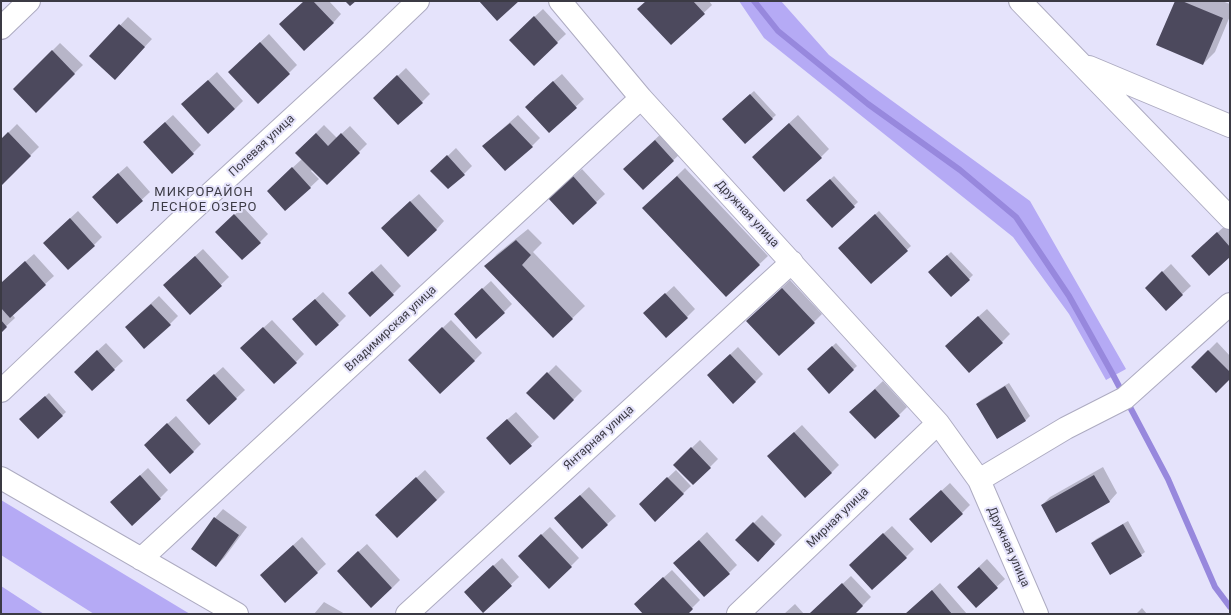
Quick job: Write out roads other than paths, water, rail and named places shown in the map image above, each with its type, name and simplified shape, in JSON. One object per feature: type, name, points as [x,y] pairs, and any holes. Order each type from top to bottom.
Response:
[{"type":"street","points":[[1,28],[29,1]]},
{"type":"street","name":"Полевая улица","points":[[1,391],[187,215],[418,1]]},
{"type":"street","name":"Дружная улица","points":[[560,1],[641,98],[938,423],[979,480],[1037,614]]},
{"type":"street","points":[[1020,1],[1230,218]]},
{"type":"street","points":[[1081,64],[1230,126]]},
{"type":"street","name":"Владимирская улица","points":[[141,559],[641,98]]},
{"type":"street","name":"Янтарная улица","points":[[407,614],[792,262]]},
{"type":"street","points":[[979,480],[1066,428],[1125,398],[1230,304]]},
{"type":"street","name":"Мирная улица","points":[[738,614],[938,423]]},
{"type":"street","points":[[1,478],[237,614]]},
{"type":"waterway","points":[[754,1],[778,31],[868,104],[960,170],[1016,217],[1069,296],[1112,373],[1168,479],[1215,587],[1230,607]]},
{"type":"district","name":"МИКРОРАЙОН ЛЕСНОЕ ОЗЕРО","points":[[204,200]]}]
